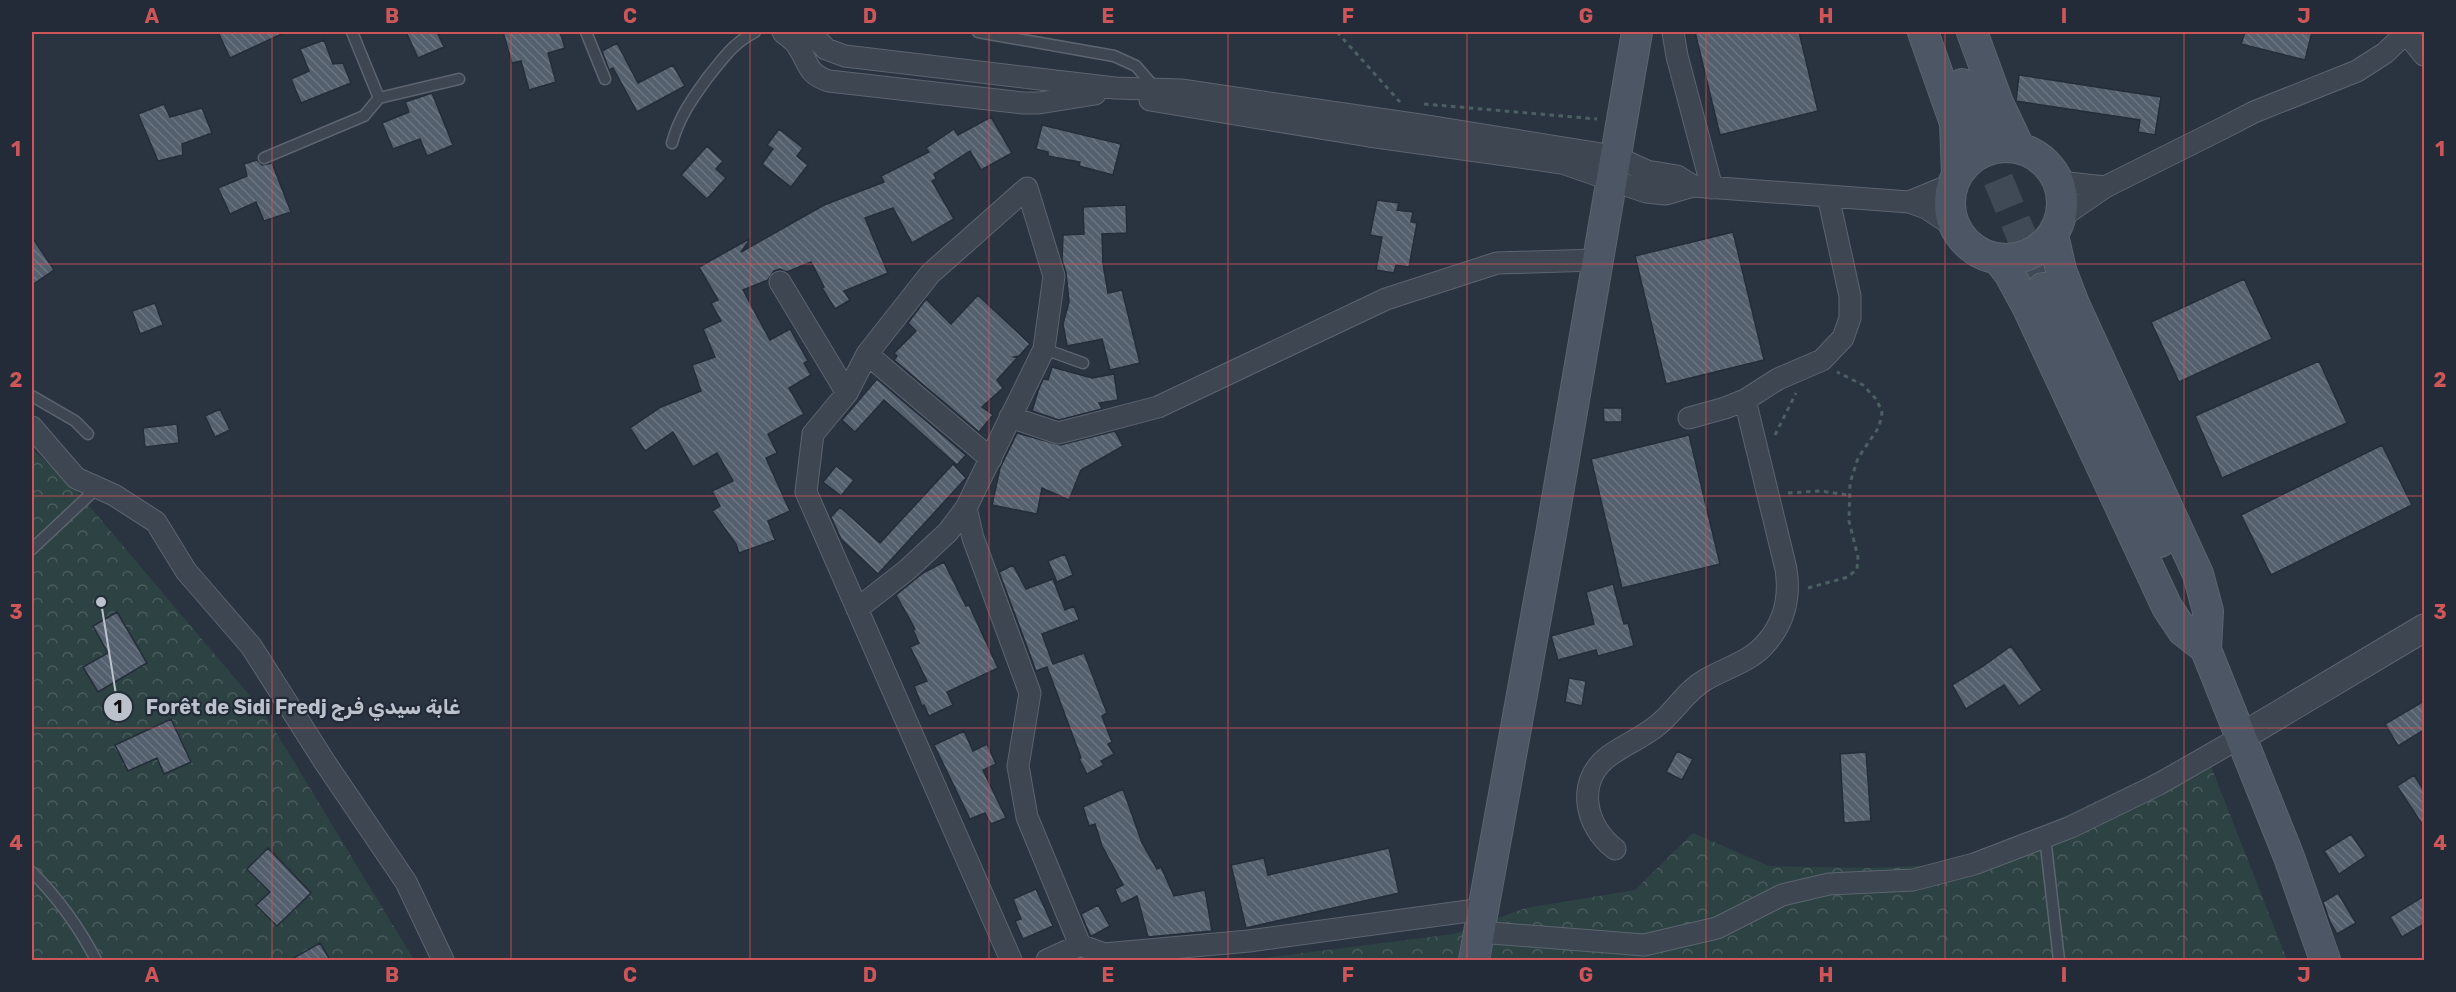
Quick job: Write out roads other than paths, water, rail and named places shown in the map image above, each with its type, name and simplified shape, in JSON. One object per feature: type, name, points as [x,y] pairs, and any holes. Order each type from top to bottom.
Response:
[{"type":"main road","points":[[1479,934],[1551,534],[1596,260],[1637,32]]},
{"type":"main road","points":[[1923,32],[1955,123],[1955,179],[1950,210],[1955,227],[1965,242],[1980,253],[1998,259],[2014,259],[2029,255],[2042,246],[2057,226]]},
{"type":"main road","points":[[1943,32],[1981,138]]},
{"type":"main road","points":[[1972,32],[1998,103],[2019,147]]},
{"type":"main road","points":[[1955,179],[1968,160],[1983,150],[2001,146],[2019,147],[2036,154],[2049,166],[2059,182],[2062,200],[2057,226],[2067,287],[2198,574],[2208,611],[2206,650]]},
{"type":"main road","points":[[1998,259],[2009,273],[2027,306],[2167,607],[2183,631],[2206,650]]},
{"type":"main road","points":[[2043,288],[2184,596],[2289,857],[2325,960]]},
{"type":"street","points":[[783,32],[798,45],[808,68],[814,74],[829,81],[1023,103],[1058,100],[1077,95],[1117,95],[1371,127],[1612,168],[1677,176],[1702,187],[1909,202],[1926,208],[1955,227]]},
{"type":"street","points":[[810,32],[826,49],[846,56],[1107,87],[1155,88],[1371,127]]},
{"type":"street","points":[[1673,32],[1702,187]]},
{"type":"street","points":[[2057,226],[2105,187],[2254,112],[2357,71],[2385,53],[2406,32],[2424,55]]},
{"type":"street","points":[[1909,202],[1955,179]]},
{"type":"street","points":[[2059,182],[2105,187]]},
{"type":"street","points":[[857,609],[907,570],[948,532],[966,508],[1044,349],[1053,276],[1027,188],[930,274],[867,354],[847,393],[813,434],[806,492],[857,609],[1011,960]]},
{"type":"street","points":[[1689,418],[1745,400],[1778,379],[1822,360],[1837,347],[1850,318],[1850,296],[1828,195]]},
{"type":"street","points":[[1010,417],[1058,433],[1158,407],[1397,296],[1497,263],[1596,260]]},
{"type":"street","points":[[780,282],[847,393]]},
{"type":"street","points":[[867,354],[991,459]]},
{"type":"street","points":[[1615,849],[1598,834],[1588,813],[1587,792],[1595,772],[1608,757],[1659,724],[1696,687],[1760,651],[1780,622],[1788,589],[1786,569],[1745,400]]},
{"type":"street","points":[[32,427],[76,478],[114,495],[156,522],[186,571],[250,646],[406,882],[443,960]]},
{"type":"street","points":[[966,508],[973,538],[1030,693],[1018,766],[1027,817],[1080,945]]},
{"type":"street","points":[[1047,960],[1080,945],[1104,954],[1215,944],[1479,934],[1644,945],[1716,928],[1782,895],[1829,884],[1913,880],[1974,864],[2071,827],[2159,784],[2424,628]]},
{"type":"lane","points":[[352,32],[379,98]]},
{"type":"lane","points":[[586,32],[604,79]]},
{"type":"lane","points":[[672,143],[680,119],[695,93],[726,52],[755,32]]},
{"type":"lane","points":[[978,32],[1119,58],[1136,66],[1155,88]]},
{"type":"lane","points":[[264,158],[364,116],[379,98],[459,79]]},
{"type":"lane","points":[[1044,349],[1083,363]]},
{"type":"lane","points":[[32,396],[75,421],[87,434]]},
{"type":"lane","points":[[32,549],[98,488]]},
{"type":"lane","points":[[2045,837],[2060,960]]},
{"type":"lane","points":[[32,872],[70,917],[96,960]]},
{"type":"tunnel","points":[[1981,138],[2043,288]]},
{"type":"place","name":"Forêt de Sidi Fredj غابة سيدي فرج","points":[[101,602]]}]
